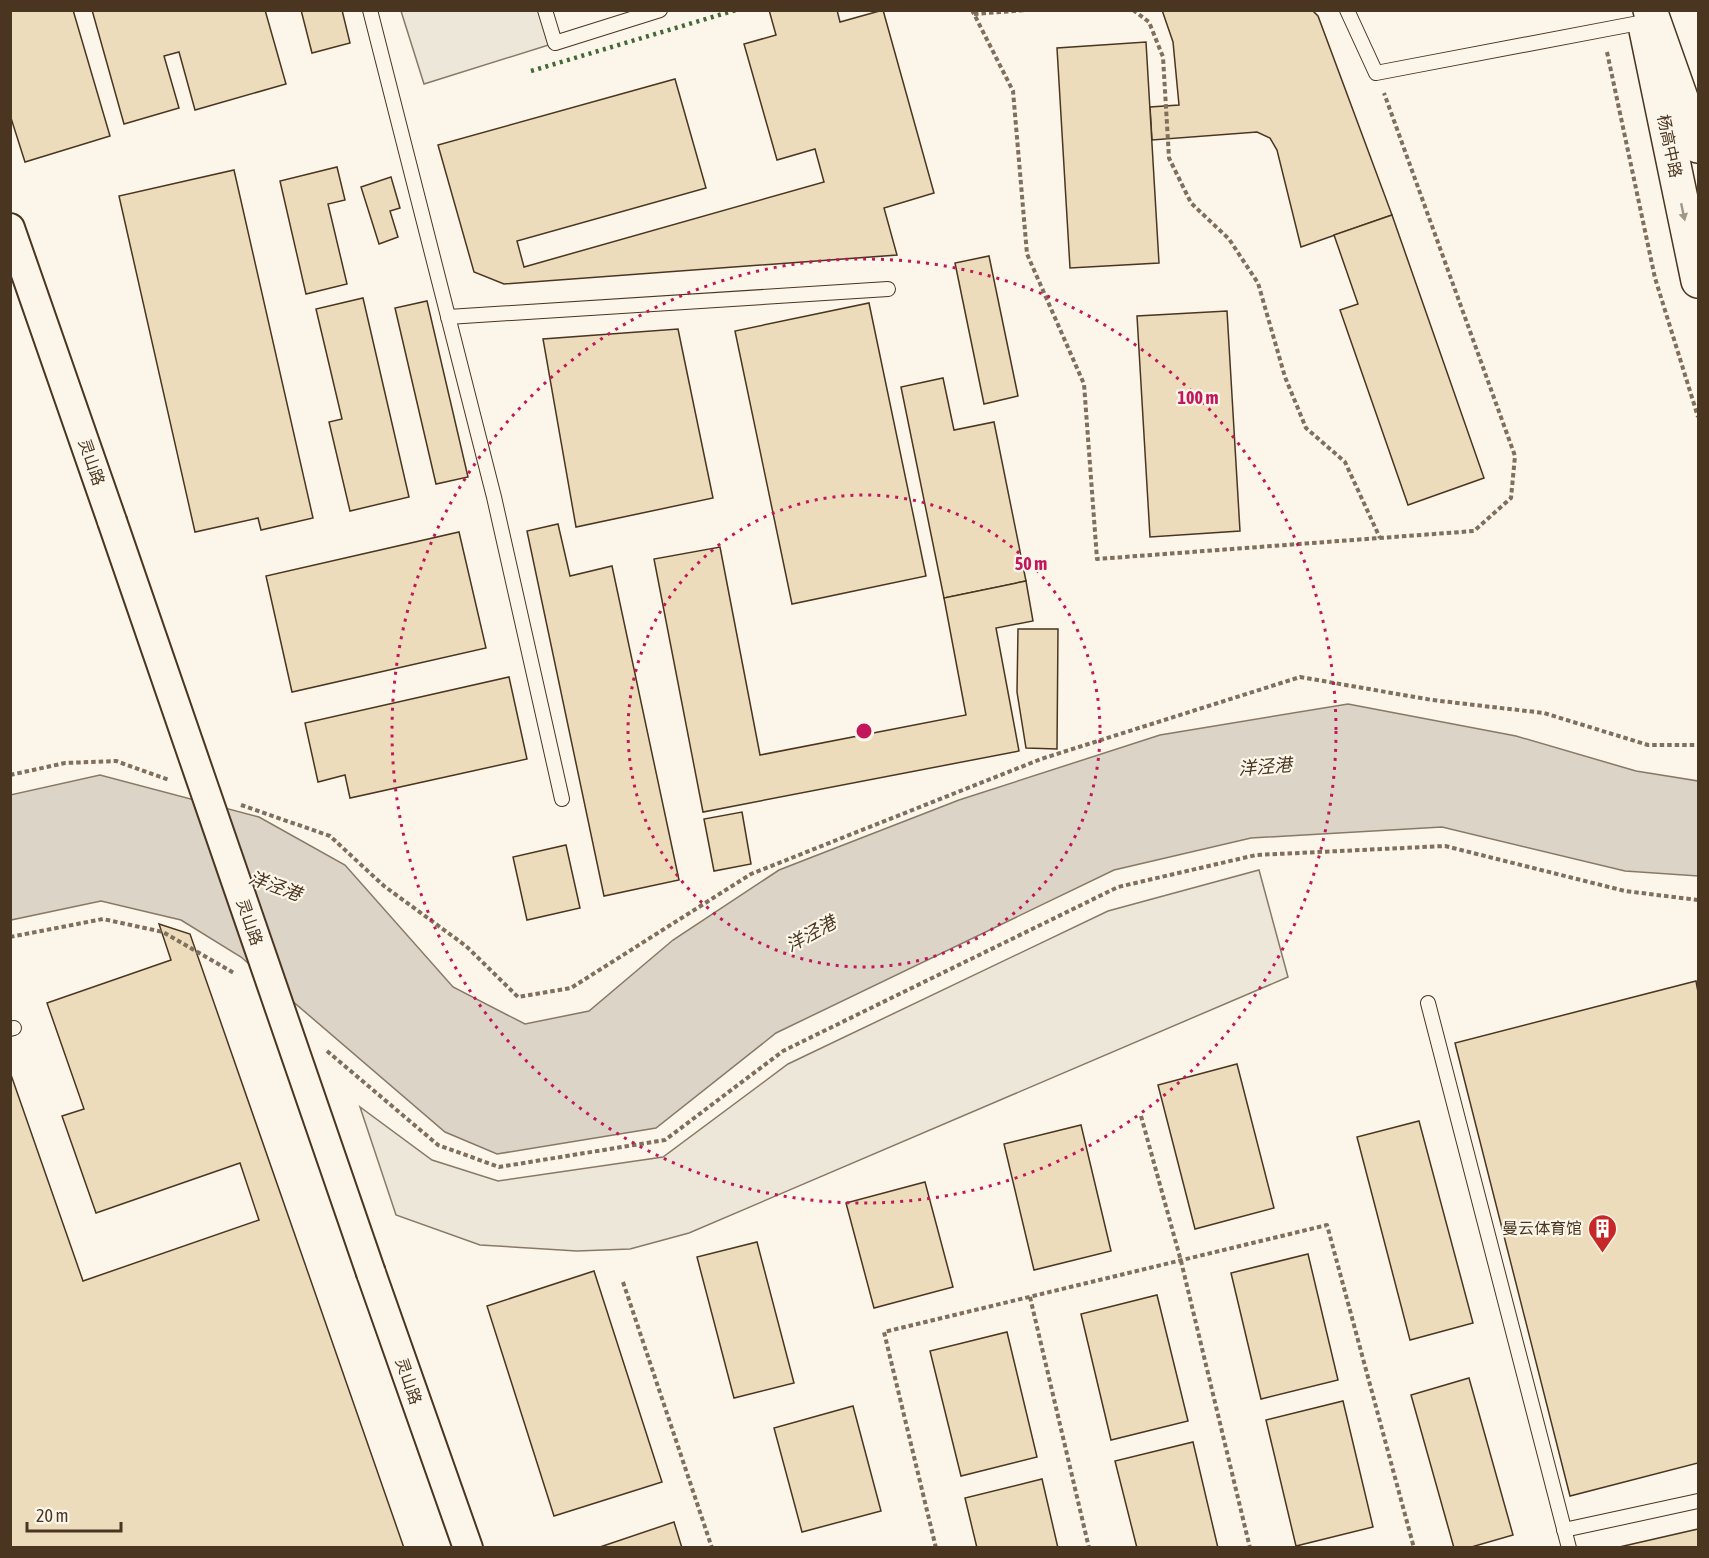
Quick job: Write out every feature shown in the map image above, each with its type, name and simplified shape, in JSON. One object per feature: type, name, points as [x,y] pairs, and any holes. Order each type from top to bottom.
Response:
[{"type":"main road","name":"杨高中路","points":[[1645,14],[1698,146]]},
{"type":"main road","name":"杨高中路","points":[[1645,14],[1698,281]]},
{"type":"street","name":"灵山路","points":[[10,228],[468,1548]]},
{"type":"lane","points":[[370,10],[494,497],[562,799]]},
{"type":"lane","points":[[544,10],[555,44],[660,10]]},
{"type":"lane","points":[[1347,10],[1376,73],[1603,30],[1645,14]]},
{"type":"lane","points":[[448,317],[888,289]]},
{"type":"lane","points":[[1428,1003],[1569,1548]]},
{"type":"lane","points":[[1564,1530],[1698,1501]]},
{"type":"path","points":[[1027,10],[973,12],[1013,91],[1027,254],[1084,384],[1097,559],[1474,531],[1511,498],[1515,456],[1376,73]]},
{"type":"path","points":[[1133,10],[1149,22],[1163,57],[1169,158],[1191,203],[1229,239],[1258,283],[1285,377],[1306,428],[1345,462],[1380,538]]},
{"type":"path","points":[[1603,30],[1655,278],[1698,417]]},
{"type":"path","points":[[240,805],[330,836],[384,886],[466,946],[518,997],[571,988],[752,874],[1041,759],[1300,677],[1432,699],[1545,713],[1648,745],[1698,745]]},
{"type":"path","points":[[10,776],[65,763],[116,762],[172,781]]},
{"type":"path","points":[[320,1045],[438,1145],[499,1167],[665,1140],[783,1052],[1118,887],[1256,855],[1445,846],[1624,891],[1698,900]]},
{"type":"path","points":[[10,938],[103,919],[163,932],[239,975]]},
{"type":"path","points":[[1141,1116],[1180,1261],[1250,1548]]},
{"type":"path","points":[[936,1548],[884,1332],[1327,1226],[1414,1548]]},
{"type":"path","points":[[623,1282],[712,1548]]},
{"type":"path","points":[[1029,1297],[1089,1548]]},
{"type":"shaded area","points":[[401,11],[545,11],[555,43],[424,84]]},
{"type":"shaded area","points":[[1259,870],[1288,977],[689,1233],[630,1249],[577,1251],[480,1245],[396,1215],[360,1107],[432,1160],[498,1181],[663,1157],[788,1064],[1108,911]]},
{"type":"water","name":"洋泾港","points":[[1348,704],[1516,736],[1636,771],[1698,781],[1698,876],[1625,871],[1442,827],[1251,838],[1114,870],[776,1033],[656,1128],[497,1154],[445,1132],[241,957],[181,920],[101,901],[11,920],[10,795],[100,775],[259,817],[345,865],[453,987],[525,1024],[589,1011],[673,940],[779,870],[959,800],[1160,735]]},
{"type":"building","points":[[10,10],[73,10],[110,136],[25,162],[10,115]]},
{"type":"building","points":[[92,10],[265,10],[286,84],[195,110],[179,52],[164,56],[179,108],[124,124]]},
{"type":"building","points":[[301,10],[342,10],[350,43],[312,53]]},
{"type":"building","points":[[769,10],[837,10],[840,22],[883,10],[934,193],[884,208],[897,255],[504,284],[474,272],[438,145],[675,79],[706,188],[517,241],[524,267],[824,182],[815,149],[777,160],[744,44],[776,35]]},
{"type":"building","points":[[1162,10],[1312,10],[1318,16],[1392,215],[1301,247],[1277,150],[1270,138],[1257,132],[1152,140],[1150,107],[1179,105],[1173,42]]},
{"type":"building","points":[[1146,42],[1159,263],[1070,268],[1057,48]]},
{"type":"building","points":[[337,167],[345,200],[328,204],[347,284],[306,294],[280,181]]},
{"type":"building","points":[[234,170],[313,518],[261,530],[258,518],[195,532],[119,196]]},
{"type":"building","points":[[391,177],[400,208],[390,211],[398,237],[379,244],[361,187]]},
{"type":"building","points":[[1392,215],[1484,478],[1408,505],[1340,310],[1358,304],[1334,235]]},
{"type":"building","points":[[989,256],[1018,396],[984,404],[955,263]]},
{"type":"building","points":[[363,298],[409,497],[350,511],[329,422],[342,419],[316,309]]},
{"type":"building","points":[[427,301],[468,477],[436,484],[395,308]]},
{"type":"building","points":[[869,303],[926,576],[792,604],[735,331]]},
{"type":"building","points":[[1227,311],[1240,531],[1150,537],[1137,316]]},
{"type":"building","points":[[678,329],[713,498],[576,527],[543,339]]},
{"type":"building","points":[[943,378],[954,430],[994,422],[1026,581],[944,598],[901,387]]},
{"type":"building","points":[[558,524],[570,576],[612,566],[679,880],[604,896],[527,531]]},
{"type":"building","points":[[459,532],[486,648],[292,692],[266,576]]},
{"type":"building","points":[[720,547],[760,755],[966,715],[944,598],[1026,581],[1033,621],[996,628],[1019,751],[703,812],[654,559]]},
{"type":"building","points":[[1018,629],[1058,629],[1057,749],[1026,748],[1017,692]]},
{"type":"building","points":[[509,677],[527,759],[350,798],[345,775],[318,782],[305,723]]},
{"type":"building","points":[[742,812],[751,864],[714,871],[704,819]]},
{"type":"building","points":[[566,845],[580,908],[527,920],[513,857]]},
{"type":"building","points":[[159,924],[190,934],[404,1548],[10,1548],[10,1072],[83,1281],[259,1220],[240,1163],[96,1213],[62,1116],[84,1109],[47,1003],[171,960]]},
{"type":"building","name":"曼云体育馆","points":[[1696,981],[1698,992],[1698,1463],[1570,1496],[1455,1043]]},
{"type":"building","points":[[1237,1064],[1274,1208],[1195,1229],[1158,1085]]},
{"type":"building","points":[[1419,1121],[1473,1323],[1410,1340],[1357,1137]]},
{"type":"building","points":[[1081,1125],[1111,1251],[1034,1270],[1004,1144]]},
{"type":"building","points":[[925,1182],[953,1287],[874,1308],[846,1203]]},
{"type":"building","points":[[757,1242],[794,1383],[734,1398],[697,1257]]},
{"type":"building","points":[[1308,1254],[1338,1380],[1261,1399],[1231,1273]]},
{"type":"building","points":[[594,1271],[662,1482],[554,1516],[487,1306]]},
{"type":"building","points":[[1157,1295],[1188,1421],[1111,1440],[1081,1314]]},
{"type":"building","points":[[1007,1332],[1037,1457],[961,1476],[930,1351]]},
{"type":"building","points":[[1469,1378],[1513,1535],[1468,1548],[1454,1548],[1411,1395]]},
{"type":"building","points":[[1343,1401],[1373,1527],[1296,1546],[1266,1420]]},
{"type":"building","points":[[853,1406],[881,1511],[802,1532],[774,1428]]},
{"type":"building","points":[[1193,1442],[1218,1548],[1137,1548],[1115,1461]]},
{"type":"building","points":[[1042,1479],[1058,1548],[977,1548],[965,1498]]},
{"type":"building","points":[[674,1522],[682,1548],[597,1548]]},
{"type":"building","points":[[1698,1529],[1698,1548],[1615,1548]]},
{"type":"hedge","points":[[531,71],[736,10]]},
{"type":"place","name":"曼云体育馆","points":[[1603,1254]]}]
